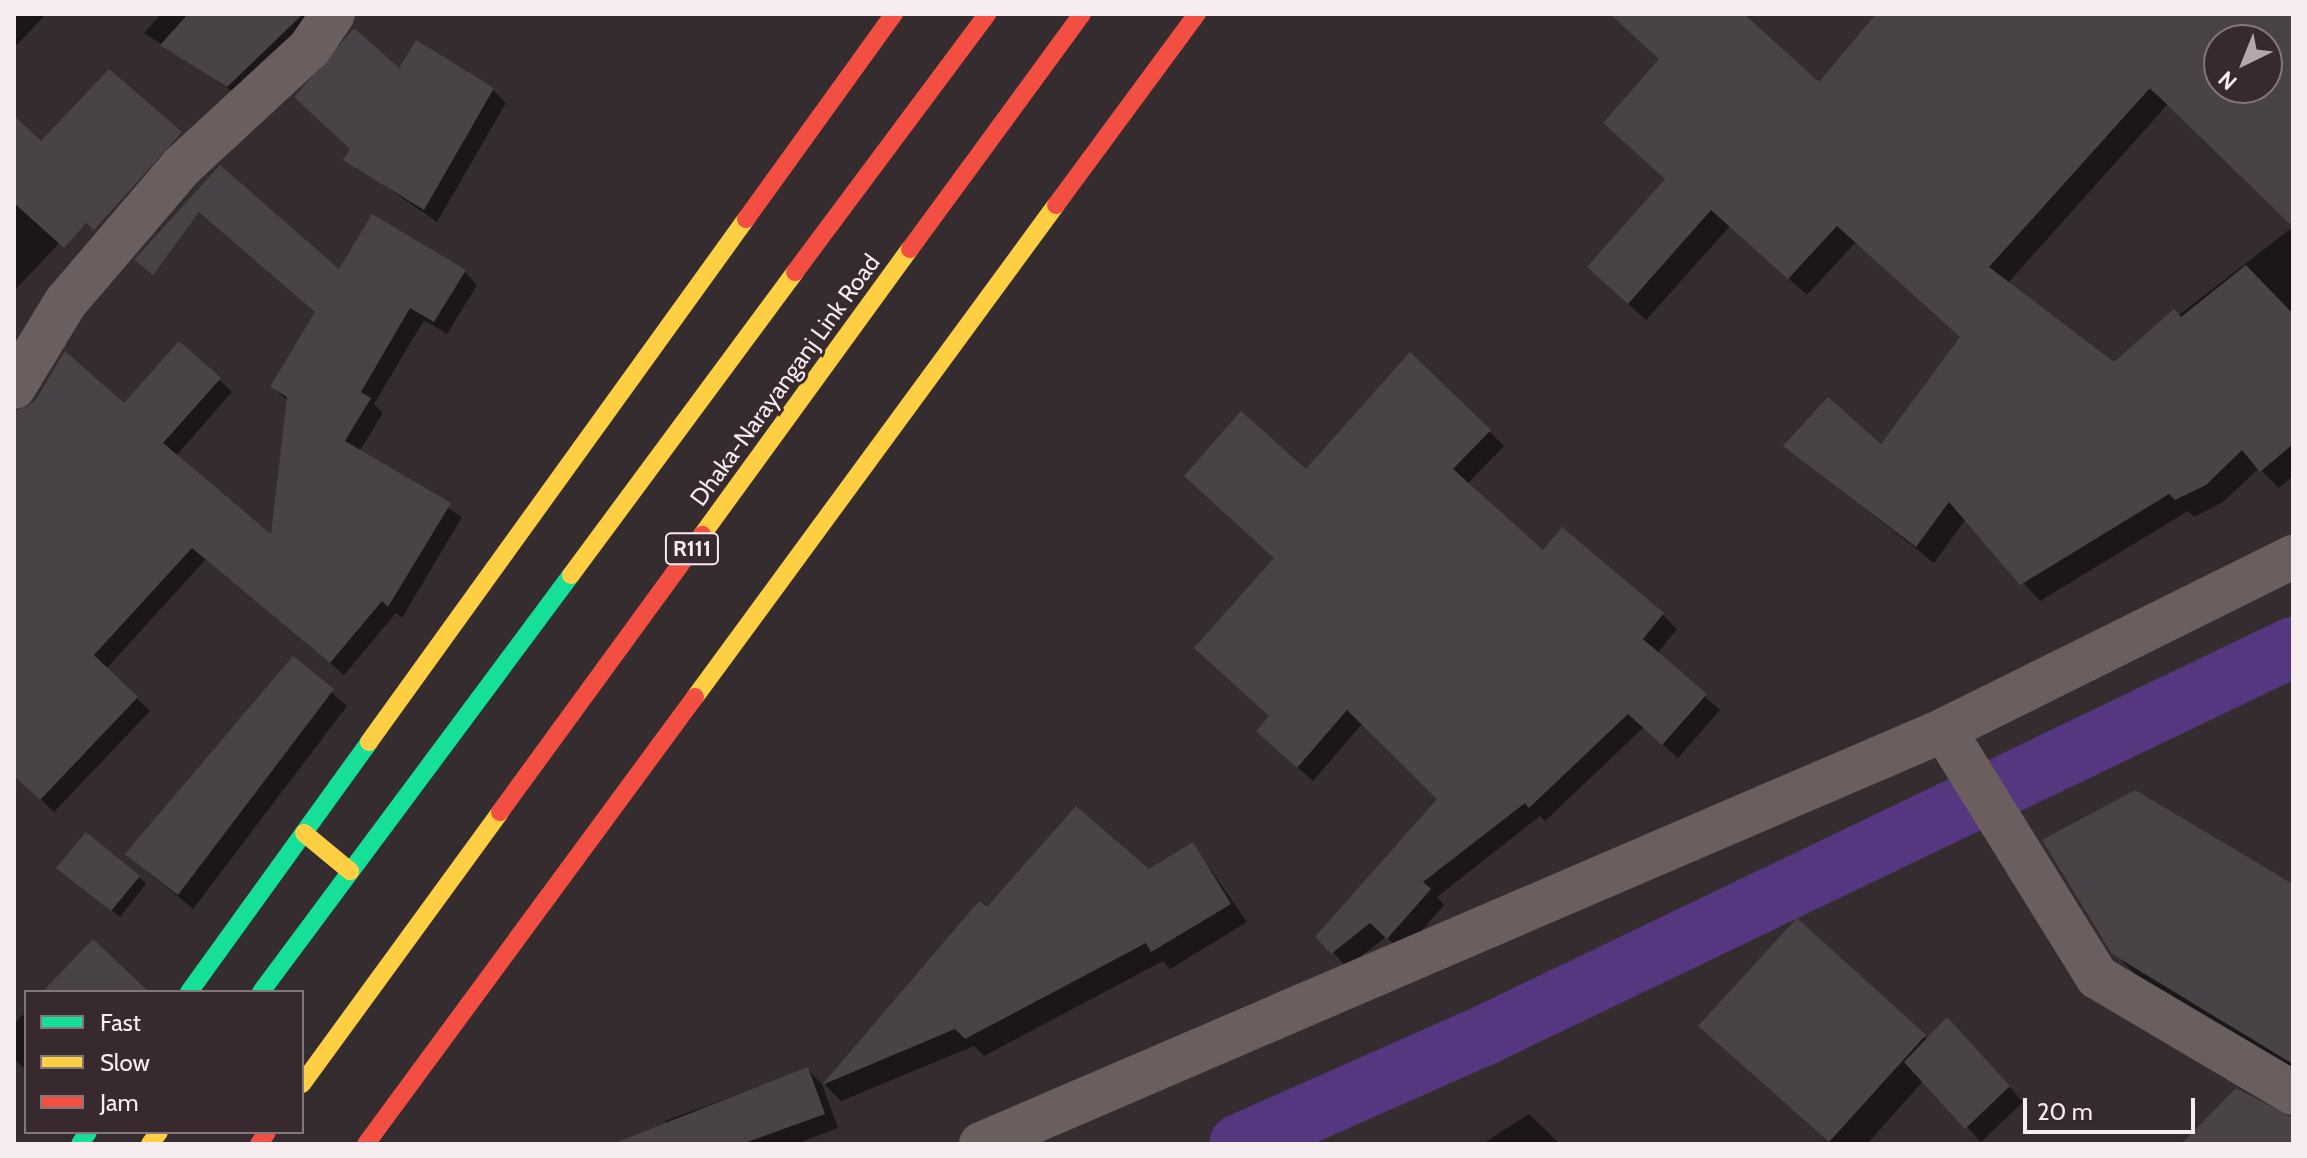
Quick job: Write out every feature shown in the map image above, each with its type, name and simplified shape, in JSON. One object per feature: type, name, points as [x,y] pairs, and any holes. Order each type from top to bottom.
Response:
[{"type":"main road","points":[[190,990],[894,14]]},
{"type":"main road","points":[[262,990],[987,14]]},
{"type":"main road","name":"Dhaka-Narayanganj Link Road","points":[[304,1081],[1082,14]]},
{"type":"main road","points":[[366,1144],[1197,14]]},
{"type":"main road","points":[[304,833],[350,871]]},
{"type":"street","points":[[14,387],[65,303],[182,166],[309,49],[333,14]]},
{"type":"street","points":[[981,1144],[1355,989],[1945,733],[2293,557]]},
{"type":"street","points":[[1945,733],[2097,977],[2293,1093]]},
{"type":"building","points":[[188,14],[303,14],[227,87],[160,45]]},
{"type":"building","points":[[1610,14],[1744,14],[1819,82],[1876,14],[2293,14],[2293,227],[2150,88],[1989,267],[2114,362],[2174,309],[2181,317],[2246,265],[2293,314],[2293,444],[2260,472],[2242,450],[2206,485],[2175,500],[2169,494],[2020,585],[1949,502],[1916,547],[1783,446],[1828,397],[1881,444],[1960,337],[1837,226],[1788,279],[1711,210],[1628,304],[1587,267],[1665,179],[1603,123],[1659,59]]},
{"type":"building","points":[[354,28],[399,68],[416,40],[494,88],[424,210],[343,160],[350,149],[294,97]]},
{"type":"building","points":[[109,69],[182,132],[94,230],[86,223],[64,248],[14,203],[14,116],[41,141]]},
{"type":"building","points":[[220,165],[339,269],[372,214],[466,270],[434,322],[410,308],[361,392],[371,398],[345,441],[451,503],[388,607],[382,601],[330,663],[192,548],[94,655],[138,697],[40,800],[14,776],[14,412],[35,401],[65,351],[124,403],[179,341],[221,378],[163,443],[271,534],[287,397],[270,387],[315,312],[199,212],[153,275],[134,260]]},
{"type":"building","points":[[1410,352],[1491,430],[1453,469],[1543,550],[1562,527],[1664,613],[1643,639],[1707,694],[1662,745],[1628,714],[1529,808],[1525,803],[1423,882],[1431,889],[1387,939],[1370,923],[1331,954],[1315,937],[1437,799],[1347,710],[1297,768],[1256,731],[1269,716],[1194,648],[1274,558],[1184,476],[1241,411],[1306,469]]},
{"type":"building","points":[[293,656],[334,689],[178,895],[125,854]]},
{"type":"building","points":[[2135,790],[2293,884],[2293,1064],[2112,954],[2042,840]]},
{"type":"building","points":[[1076,806],[1149,869],[1193,842],[1231,904],[1151,952],[1146,943],[965,1039],[955,1029],[822,1085],[979,901],[987,907]]},
{"type":"building","points":[[86,832],[140,876],[111,911],[56,868]]},
{"type":"building","points":[[1797,918],[1926,1035],[1829,1142],[1698,1026]]},
{"type":"building","points":[[93,939],[147,990],[44,990]]},
{"type":"building","points":[[1947,1017],[2010,1086],[1965,1129],[1904,1062]]},
{"type":"building","points":[[808,1067],[825,1114],[742,1144],[612,1144]]},
{"type":"building","points":[[2236,1088],[2293,1118],[2293,1144],[2181,1144]]},
{"type":"waterway","points":[[1239,1144],[1483,1036],[2293,647]]},
{"type":"traffic: fast","points":[[262,990],[571,575]]},
{"type":"traffic: fast","points":[[190,990],[369,742]]},
{"type":"traffic: fast","points":[[80,1144],[87,1134]]},
{"type":"traffic: slow","points":[[695,697],[1056,205]]},
{"type":"traffic: slow","points":[[369,742],[746,219]]},
{"type":"traffic: slow","points":[[702,535],[910,249]]},
{"type":"traffic: slow","points":[[571,575],[795,272]]},
{"type":"traffic: slow","points":[[304,1081],[500,812]]},
{"type":"traffic: slow","points":[[304,833],[350,871]]},
{"type":"traffic: slow","points":[[150,1144],[158,1134]]},
{"type":"traffic: jam","points":[[746,219],[894,14]]},
{"type":"traffic: jam","points":[[795,272],[987,14]]},
{"type":"traffic: jam","points":[[910,249],[1082,14]]},
{"type":"traffic: jam","points":[[1056,205],[1197,14]]},
{"type":"traffic: jam","points":[[500,812],[702,535]]},
{"type":"traffic: jam","points":[[366,1144],[695,697]]},
{"type":"traffic: jam","points":[[259,1144],[266,1134]]}]
